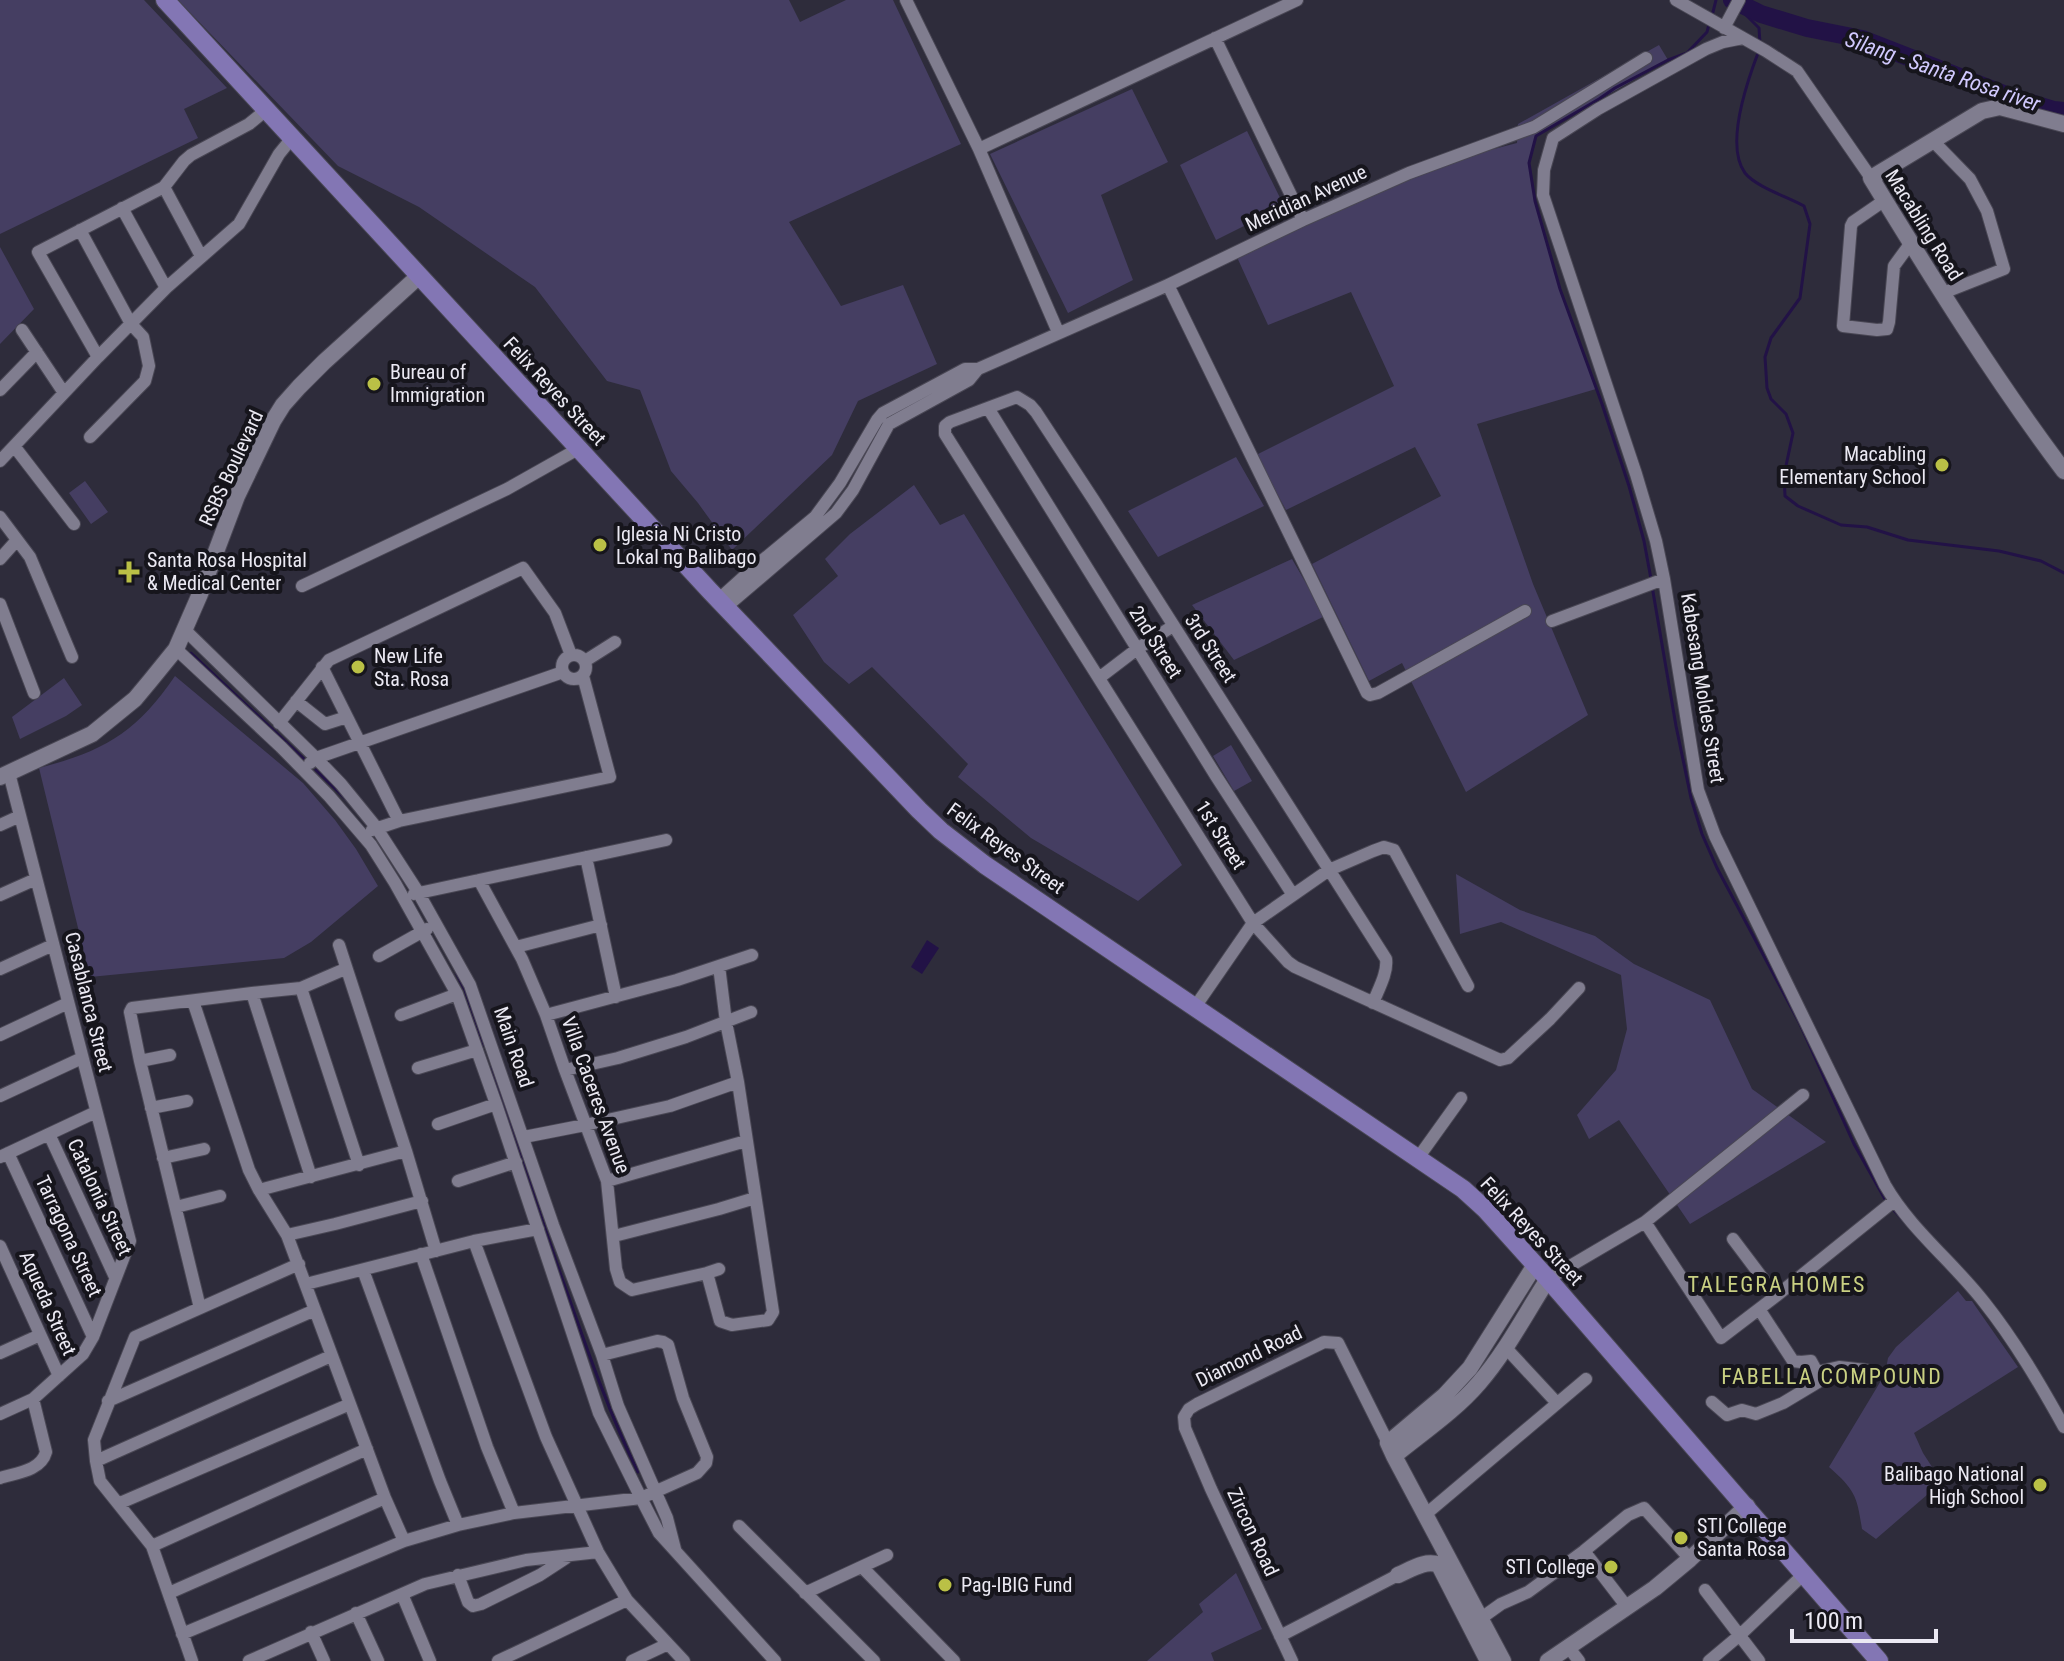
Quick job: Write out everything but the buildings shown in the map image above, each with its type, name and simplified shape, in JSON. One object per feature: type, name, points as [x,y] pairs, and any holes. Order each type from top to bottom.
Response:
[{"type":"main road","name":"Felix Reyes Street","points":[[165,0],[722,604],[941,831],[985,865],[1463,1189],[1541,1272],[1879,1661]]},
{"type":"street","points":[[906,0],[979,149],[1058,332]]},
{"type":"street","points":[[979,149],[1297,0]]},
{"type":"street","name":"Macabling Road","points":[[1676,0],[1726,24],[1797,71],[1871,178],[2017,409],[2064,471]]},
{"type":"street","points":[[1726,24],[1739,0]]},
{"type":"street","points":[[1215,38],[1303,220]]},
{"type":"street","name":"Kabesang Moldes Street","points":[[1743,38],[1706,49],[1598,109],[1553,138],[1544,170],[1543,195],[1656,541],[1657,582],[1698,790],[1715,836],[1891,1203],[1984,1302],[2019,1352],[2064,1427]]},
{"type":"street","name":"Meridian Avenue","points":[[722,604],[836,513],[853,490],[889,424],[969,380],[978,369],[1409,173],[1534,127],[1646,58]]},
{"type":"street","points":[[1871,178],[1982,111],[2000,107],[2064,124]]},
{"type":"street","points":[[98,357],[38,252],[164,187],[191,155],[249,124],[266,110]]},
{"type":"street","points":[[0,461],[166,288],[239,224],[279,154],[292,138]]},
{"type":"street","points":[[1932,140],[1970,179],[1987,211],[2004,269],[1943,293]]},
{"type":"street","points":[[164,187],[201,256]]},
{"type":"street","points":[[1885,200],[1851,226],[1843,326],[1887,329],[1894,266],[1910,244]]},
{"type":"street","points":[[122,208],[166,288]]},
{"type":"street","points":[[80,230],[131,324],[143,337],[149,366],[145,381],[90,437]]},
{"type":"street","name":"RSBS Boulevard","points":[[4,775],[92,734],[135,699],[176,649],[232,508],[283,405],[307,378],[419,276]]},
{"type":"street","points":[[1168,285],[1367,693],[1378,693],[1525,611]]},
{"type":"street","points":[[22,330],[64,393]]},
{"type":"street","points":[[0,390],[37,352]]},
{"type":"street","name":"3rd Street","points":[[945,434],[945,426],[950,422],[1009,398],[1017,397],[1030,405],[1386,959],[1385,971],[1373,1003]]},
{"type":"street","name":"2nd Street","points":[[988,408],[1293,895]]},
{"type":"street","name":"1st Street","points":[[945,434],[1253,923],[1288,962],[1500,1060],[1550,1019],[1579,988]]},
{"type":"street","points":[[14,446],[74,524]]},
{"type":"street","points":[[302,586],[507,489],[578,449]]},
{"type":"street","points":[[0,517],[30,557],[72,657]]},
{"type":"street","points":[[0,559],[17,540]]},
{"type":"street","points":[[279,723],[322,667],[337,655],[523,568],[555,613],[571,655]]},
{"type":"street","points":[[1552,621],[1657,582]]},
{"type":"street","points":[[0,604],[34,693]]},
{"type":"street","points":[[1099,678],[1173,626]]},
{"type":"street","name":"Main Road","points":[[185,630],[316,758],[376,827],[418,892],[475,995],[618,1406],[667,1518],[676,1552]]},
{"type":"street","points":[[585,661],[615,642]]},
{"type":"street","name":"Main Road","points":[[176,649],[329,796],[371,845],[405,900],[457,994],[599,1413],[659,1533],[775,1661]]},
{"type":"street","points":[[362,835],[376,827],[399,821],[610,777],[583,676],[585,661],[571,655],[563,662],[563,672],[567,677],[583,676]]},
{"type":"street","points":[[322,667],[399,821]]},
{"type":"street","points":[[304,770],[316,758],[563,672]]},
{"type":"street","points":[[296,701],[325,724],[347,717]]},
{"type":"street","name":"Casablanca Street","points":[[4,775],[20,816],[130,1241],[115,1277]]},
{"type":"street","points":[[0,825],[20,816]]},
{"type":"street","points":[[405,900],[418,892],[666,840]]},
{"type":"street","points":[[1195,1007],[1253,923],[1329,870],[1384,847],[1394,850],[1468,986]]},
{"type":"street","points":[[586,857],[616,997]]},
{"type":"street","points":[[0,895],[36,879]]},
{"type":"street","name":"Villa Caceres Avenue","points":[[479,880],[516,947],[546,1015],[607,1181],[620,1282],[632,1290],[713,1271],[720,1321],[732,1325],[768,1320],[773,1312],[755,1198]]},
{"type":"street","points":[[379,956],[436,924]]},
{"type":"street","points":[[516,947],[601,925]]},
{"type":"street","points":[[0,969],[53,945]]},
{"type":"street","points":[[339,945],[436,1251]]},
{"type":"street","points":[[546,1015],[677,980],[752,955]]},
{"type":"street","points":[[614,1236],[755,1198],[719,966]]},
{"type":"street","points":[[200,1308],[130,1012],[132,1008],[301,988],[345,969]]},
{"type":"street","points":[[301,988],[359,1165]]},
{"type":"street","points":[[252,993],[311,1177]]},
{"type":"street","points":[[401,1015],[457,994]]},
{"type":"street","points":[[193,1001],[241,1148],[259,1190],[287,1235],[404,1541]]},
{"type":"street","points":[[0,1035],[68,1003]]},
{"type":"street","points":[[565,1070],[686,1037],[751,1012]]},
{"type":"street","points":[[418,1068],[477,1050]]},
{"type":"street","points":[[140,1061],[170,1055]]},
{"type":"street","points":[[0,1096],[82,1058]]},
{"type":"street","points":[[524,1137],[670,1106],[738,1082]]},
{"type":"street","points":[[1391,1450],[1470,1368],[1541,1272],[1645,1222],[1803,1095]]},
{"type":"street","points":[[1418,1158],[1461,1098]]},
{"type":"street","points":[[151,1108],[187,1101]]},
{"type":"street","points":[[438,1124],[496,1104]]},
{"type":"street","points":[[4,1155],[96,1112]]},
{"type":"street","name":"Catalonia Street","points":[[49,1134],[115,1277]]},
{"type":"street","points":[[607,1181],[746,1141]]},
{"type":"street","points":[[163,1158],[204,1149]]},
{"type":"street","points":[[259,1190],[406,1151]]},
{"type":"street","name":"Tarragona Street","points":[[4,1155],[93,1337]]},
{"type":"street","points":[[458,1181],[516,1162]]},
{"type":"street","points":[[176,1207],[220,1196]]},
{"type":"street","points":[[287,1235],[422,1201]]},
{"type":"street","points":[[1645,1222],[1720,1338],[1891,1203]]},
{"type":"street","points":[[306,1284],[474,1241],[538,1229]]},
{"type":"street","points":[[1733,1239],[1776,1296]]},
{"type":"street","points":[[474,1241],[546,1437],[598,1552],[627,1600],[684,1661]]},
{"type":"street","name":"Aqueda Street","points":[[0,1246],[59,1376]]},
{"type":"street","points":[[421,1254],[487,1447],[514,1513]]},
{"type":"street","points":[[192,1661],[152,1546],[100,1481],[94,1440],[135,1337],[299,1264]]},
{"type":"street","points":[[363,1270],[458,1525]]},
{"type":"street","points":[[1391,1450],[1452,1409],[1508,1351],[1541,1272]]},
{"type":"street","points":[[0,1414],[33,1399],[83,1354],[93,1337],[115,1277]]},
{"type":"street","points":[[1712,1402],[1727,1415],[1742,1410],[1756,1414],[1783,1403],[1818,1382],[1811,1361],[1793,1361],[1759,1309]]},
{"type":"street","points":[[108,1401],[315,1310]]},
{"type":"street","points":[[0,1353],[40,1335]]},
{"type":"street","points":[[182,1634],[404,1541],[514,1513],[641,1498],[697,1473],[707,1457],[683,1398],[668,1345],[657,1341],[602,1355]]},
{"type":"street","name":"Diamond Road","points":[[1184,1417],[1197,1404],[1324,1342],[1338,1343],[1391,1450]]},
{"type":"street","points":[[1508,1351],[1557,1403]]},
{"type":"street","points":[[96,1461],[331,1356]]},
{"type":"street","points":[[1817,1372],[1839,1367],[1866,1370]]},
{"type":"street","points":[[1426,1514],[1586,1379]]},
{"type":"street","points":[[0,1478],[39,1465],[44,1459],[46,1452],[33,1399]]},
{"type":"street","points":[[120,1503],[350,1404]]},
{"type":"street","name":"Zircon Road","points":[[1184,1417],[1185,1428],[1211,1489],[1292,1661]]},
{"type":"street","points":[[152,1546],[367,1449]]},
{"type":"street","points":[[1391,1450],[1503,1661]]},
{"type":"street","points":[[169,1593],[385,1498]]},
{"type":"street","points":[[1548,1661],[1574,1654],[1627,1607],[1690,1559],[1747,1506]]},
{"type":"street","points":[[1480,1619],[1501,1604],[1528,1592],[1628,1515],[1644,1508],[1690,1559]]},
{"type":"street","points":[[739,1526],[874,1661]]},
{"type":"street","points":[[1280,1636],[1430,1556],[1435,1550],[1435,1532]]},
{"type":"street","points":[[1584,1551],[1627,1607]]},
{"type":"street","points":[[249,1661],[269,1657],[311,1632],[425,1584],[526,1560],[598,1552]]},
{"type":"street","points":[[805,1593],[887,1555]]},
{"type":"street","points":[[458,1575],[468,1602],[473,1606],[540,1575],[570,1556]]},
{"type":"street","points":[[1398,1575],[1428,1563],[1439,1565],[1488,1661]]},
{"type":"street","points":[[862,1567],[954,1661]]},
{"type":"street","points":[[1709,1661],[1804,1574]]},
{"type":"street","points":[[1705,1590],[1759,1661]]},
{"type":"street","points":[[402,1594],[430,1661]]},
{"type":"street","points":[[498,1661],[627,1600]]},
{"type":"street","points":[[356,1613],[378,1661]]},
{"type":"street","points":[[311,1632],[324,1661]]},
{"type":"street","points":[[632,1661],[668,1644]]},
{"type":"shaded area","points":[[0,0],[144,0],[227,88],[184,109],[198,138],[0,234]]},
{"type":"shaded area","points":[[178,0],[789,0],[800,22],[846,0],[893,0],[961,144],[789,222],[841,306],[903,285],[937,364],[858,401],[832,455],[732,550],[671,471],[640,390],[607,381],[535,287],[419,207],[338,166]]},
{"type":"shaded area","points":[[1659,45],[1668,60],[1536,136],[1529,163],[1535,201],[1560,289],[1596,389],[1477,424],[1533,584],[1588,715],[1466,792],[1402,663],[1369,681],[1312,564],[1441,496],[1415,447],[1286,510],[1256,455],[1394,386],[1351,292],[1268,325],[1236,255],[1409,171],[1517,143],[1518,124]]},
{"type":"shaded area","points":[[1132,89],[1168,162],[1101,195],[1133,280],[1068,313],[990,154]]},
{"type":"shaded area","points":[[1247,131],[1284,206],[1216,240],[1180,165]]},
{"type":"shaded area","points":[[0,247],[34,309],[0,344]]},
{"type":"shaded area","points":[[1236,457],[1264,506],[1158,557],[1128,511]]},
{"type":"shaded area","points":[[85,481],[108,512],[91,524],[69,493]]},
{"type":"shaded area","points":[[914,485],[940,525],[964,514],[1182,865],[1138,901],[1031,838],[958,777],[968,764],[872,667],[849,684],[824,662],[793,615],[838,576],[825,559],[850,534]]},
{"type":"shaded area","points":[[1292,559],[1325,616],[1234,660],[1192,605]]},
{"type":"shaded area","points":[[175,676],[303,783],[335,820],[378,886],[311,942],[284,958],[90,977],[39,768],[62,762],[117,737],[146,712]]},
{"type":"shaded area","points":[[64,678],[82,705],[20,739],[12,717]]},
{"type":"shaded area","points":[[1231,745],[1252,781],[1234,791],[1213,756]]},
{"type":"shaded area","points":[[1456,874],[1520,910],[1595,936],[1634,964],[1710,1000],[1752,1089],[1826,1142],[1690,1224],[1619,1120],[1589,1139],[1577,1115],[1616,1070],[1627,1029],[1621,975],[1501,922],[1460,934]]},
{"type":"shaded area","points":[[927,940],[939,948],[922,974],[911,967]]},
{"type":"shaded area","points":[[1958,1291],[1966,1301],[1972,1301],[2018,1367],[1914,1433],[1936,1473],[1935,1488],[1876,1539],[1862,1529],[1853,1494],[1829,1467],[1885,1374],[1888,1358],[1896,1347]]},
{"type":"shaded area","points":[[1236,1573],[1262,1629],[1211,1653],[1214,1661],[1147,1661],[1203,1612],[1199,1604]]},
{"type":"waterway","points":[[1712,16],[1716,0]]},
{"type":"waterway","name":"Silang - Santa Rosa river","points":[[1732,0],[1761,14],[1807,28],[1862,39],[2011,97],[2064,111]]},
{"type":"waterway","points":[[1739,8],[1759,28],[1760,43]]},
{"type":"waterway","points":[[1651,579],[1629,486],[1560,289],[1535,201],[1529,163],[1536,136],[1615,88],[1687,53],[1707,32],[1709,24]]},
{"type":"waterway","points":[[1758,53],[1737,131],[1739,161],[1745,173],[1757,183],[1804,206],[1810,224],[1800,298],[1771,338],[1765,357],[1767,388],[1771,399],[1786,414],[1793,433],[1784,475],[1785,496],[1798,506],[1841,525],[1867,527],[1908,540],[1999,551],[2041,561],[2064,573]]},
{"type":"waterway","points":[[1652,586],[1676,726],[1702,834],[1799,1022],[1854,1144],[1886,1201]]},
{"type":"waterway","points":[[191,653],[305,760]]},
{"type":"waterway","points":[[316,770],[348,801]]},
{"type":"waterway","points":[[457,974],[484,1045]]},
{"type":"waterway","points":[[492,1067],[584,1340],[638,1472]]},
{"type":"waterway","points":[[1891,1207],[1902,1219]]},
{"type":"place","name":"Bureau of Immigration","points":[[374,384]]},
{"type":"place","name":"Macabling Elementary School","points":[[1942,465]]},
{"type":"place","name":"Iglesia Ni Cristo Lokal ng Balibago","points":[[600,545]]},
{"type":"place","name":"Santa Rosa Hospital & Medical Center","points":[[129,572]]},
{"type":"place","name":"New Life Sta. Rosa","points":[[358,667]]},
{"type":"place","name":"Balibago National High School","points":[[2040,1485]]},
{"type":"place","name":"STI College Santa Rosa","points":[[1681,1538]]},
{"type":"place","name":"STI College","points":[[1611,1567]]},
{"type":"place","name":"Pag-IBIG Fund","points":[[945,1585]]},
{"type":"district","name":"TALEGRA HOMES","points":[[1777,1284]]},
{"type":"district","name":"FABELLA COMPOUND","points":[[1832,1376]]}]
